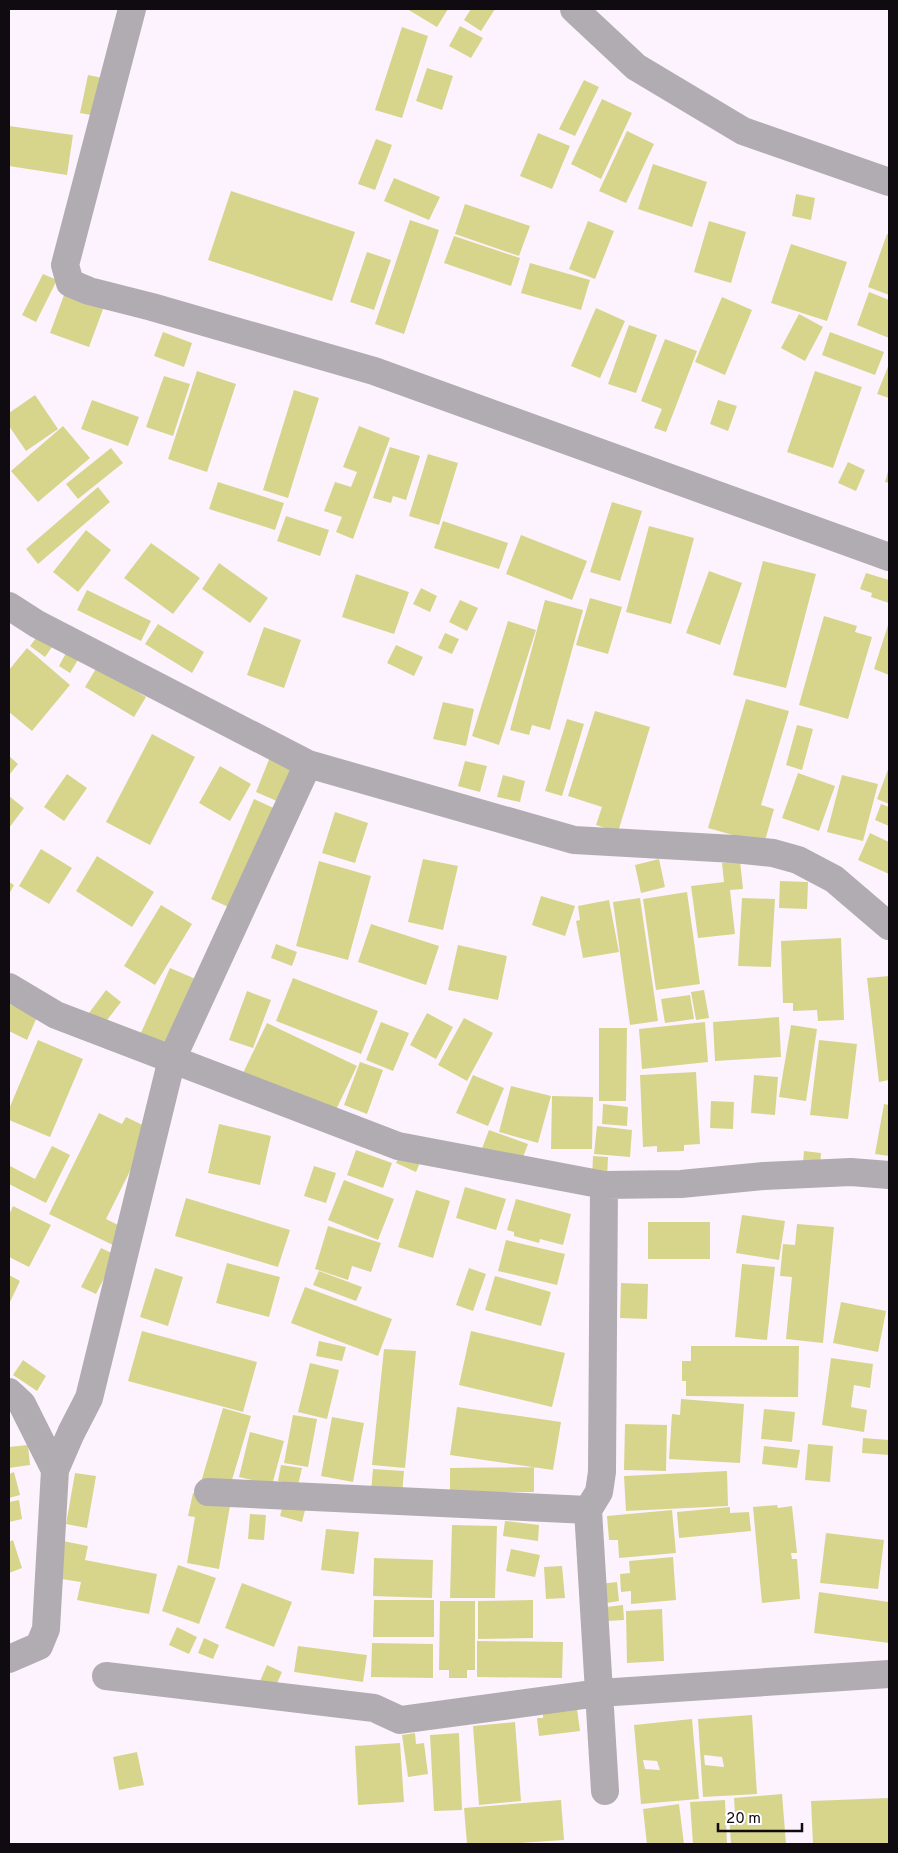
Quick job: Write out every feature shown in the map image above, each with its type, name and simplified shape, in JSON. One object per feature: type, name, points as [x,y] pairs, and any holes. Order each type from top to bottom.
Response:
[{"type":"street","points":[[132,9],[65,264],[70,283],[89,291],[152,307],[374,371],[889,557]]},
{"type":"street","points":[[574,9],[636,67],[743,131],[889,182]]},
{"type":"street","points":[[9,606],[37,624],[308,764],[574,840],[773,853],[798,860],[834,879],[889,926]]},
{"type":"street","points":[[9,1659],[39,1646],[46,1629],[55,1470],[89,1398],[172,1059],[308,764]]},
{"type":"street","points":[[9,987],[56,1015],[398,1146],[604,1185],[682,1184],[764,1176],[851,1172],[889,1175]]},
{"type":"street","points":[[604,1185],[602,1472],[599,1492],[588,1510],[605,1791]]},
{"type":"street","points":[[9,1392],[22,1404],[55,1470]]},
{"type":"street","points":[[208,1492],[588,1510]]},
{"type":"street","points":[[106,1676],[374,1708],[400,1720],[599,1693],[889,1674]]},
{"type":"building","points":[[407,9],[448,9],[437,27]]},
{"type":"building","points":[[471,9],[495,9],[481,31],[464,20]]},
{"type":"building","points":[[460,26],[483,38],[471,58],[449,46]]},
{"type":"building","points":[[402,27],[428,36],[402,118],[375,110]]},
{"type":"building","points":[[427,68],[453,76],[442,110],[416,101]]},
{"type":"building","points":[[88,75],[103,78],[96,116],[80,113]]},
{"type":"building","points":[[584,80],[599,87],[575,136],[559,129]]},
{"type":"building","points":[[602,99],[632,113],[601,179],[571,164]]},
{"type":"building","points":[[9,126],[73,135],[67,175],[9,166]]},
{"type":"building","points":[[627,131],[654,144],[626,203],[599,191]]},
{"type":"building","points":[[538,133],[570,146],[552,189],[520,176]]},
{"type":"building","points":[[376,139],[392,145],[375,190],[358,184]]},
{"type":"building","points":[[653,164],[707,182],[692,227],[638,209]]},
{"type":"building","points":[[394,178],[440,197],[429,220],[384,201]]},
{"type":"building","points":[[231,191],[355,232],[332,301],[208,260]]},
{"type":"building","points":[[796,194],[815,198],[811,220],[792,216]]},
{"type":"building","points":[[465,204],[530,226],[519,256],[455,234]]},
{"type":"building","points":[[410,220],[439,230],[404,334],[375,324]]},
{"type":"building","points":[[588,221],[614,231],[595,279],[569,269]]},
{"type":"building","points":[[709,221],[746,232],[731,283],[694,272]]},
{"type":"building","points":[[887,234],[889,235],[889,295],[868,287]]},
{"type":"building","points":[[454,236],[520,258],[511,286],[444,263]]},
{"type":"building","points":[[791,244],[847,262],[827,321],[771,303]]},
{"type":"building","points":[[367,252],[391,260],[374,310],[350,302]]},
{"type":"building","points":[[530,263],[590,280],[581,310],[521,293]]},
{"type":"building","points":[[43,274],[57,280],[36,322],[22,315]]},
{"type":"building","points":[[67,287],[106,301],[89,347],[50,333]]},
{"type":"building","points":[[869,292],[889,300],[889,338],[857,325]]},
{"type":"building","points":[[722,297],[752,310],[725,375],[695,362]]},
{"type":"building","points":[[596,308],[625,321],[600,378],[571,366]]},
{"type":"building","points":[[799,314],[823,327],[805,361],[781,348]]},
{"type":"building","points":[[629,325],[657,335],[636,393],[608,384]]},
{"type":"building","points":[[163,332],[192,343],[184,367],[154,356]]},
{"type":"building","points":[[830,332],[884,352],[875,375],[822,355]]},
{"type":"building","points":[[665,339],[697,351],[666,432],[654,428],[662,409],[641,401]]},
{"type":"building","points":[[889,364],[889,398],[877,394]]},
{"type":"building","points":[[197,371],[236,384],[207,472],[168,459]]},
{"type":"building","points":[[815,371],[862,387],[833,468],[787,452]]},
{"type":"building","points":[[164,376],[190,384],[173,436],[146,427]]},
{"type":"building","points":[[294,390],[319,398],[288,498],[263,490]]},
{"type":"building","points":[[35,395],[58,429],[26,451],[9,426],[9,413]]},
{"type":"building","points":[[92,400],[139,417],[128,446],[81,429]]},
{"type":"building","points":[[718,400],[737,406],[728,431],[710,424]]},
{"type":"building","points":[[63,426],[90,458],[38,502],[11,471]]},
{"type":"building","points":[[359,426],[390,438],[353,539],[336,532],[342,517],[324,511],[335,482],[351,487],[357,472],[343,467]]},
{"type":"building","points":[[390,447],[420,456],[406,500],[393,496],[391,503],[373,498]]},
{"type":"building","points":[[111,448],[123,463],[78,499],[66,484]]},
{"type":"building","points":[[428,454],[458,463],[439,525],[409,516]]},
{"type":"building","points":[[848,462],[865,470],[856,491],[838,483]]},
{"type":"building","points":[[889,468],[889,483],[885,482]]},
{"type":"building","points":[[218,482],[284,503],[275,530],[209,509]]},
{"type":"building","points":[[98,487],[110,502],[38,564],[26,549]]},
{"type":"building","points":[[612,502],[642,511],[620,581],[590,572]]},
{"type":"building","points":[[286,516],[329,530],[320,556],[277,541]]},
{"type":"building","points":[[443,521],[508,543],[499,569],[434,548]]},
{"type":"building","points":[[649,526],[694,538],[671,624],[626,612]]},
{"type":"building","points":[[86,530],[111,550],[78,592],[53,572]]},
{"type":"building","points":[[521,535],[587,561],[572,600],[506,574]]},
{"type":"building","points":[[151,543],[200,578],[173,614],[124,578]]},
{"type":"building","points":[[763,561],[816,574],[786,688],[733,675]]},
{"type":"building","points":[[219,563],[268,598],[250,623],[202,589]]},
{"type":"building","points":[[709,571],[742,583],[720,645],[686,633]]},
{"type":"building","points":[[866,573],[889,580],[889,603],[871,597],[872,593],[860,589]]},
{"type":"building","points":[[356,574],[409,592],[394,634],[342,617]]},
{"type":"building","points":[[421,588],[437,596],[430,612],[413,604]]},
{"type":"building","points":[[87,590],[151,621],[141,641],[77,610]]},
{"type":"building","points":[[590,598],[622,607],[608,654],[576,645]]},
{"type":"building","points":[[460,600],[478,608],[467,631],[449,622]]},
{"type":"building","points":[[545,600],[583,610],[550,730],[532,725],[529,735],[510,730]]},
{"type":"building","points":[[824,616],[857,626],[855,632],[872,637],[848,719],[799,705]]},
{"type":"building","points":[[508,621],[536,630],[499,745],[472,736]]},
{"type":"building","points":[[889,622],[889,675],[874,669]]},
{"type":"building","points":[[158,624],[204,652],[192,673],[145,644]]},
{"type":"building","points":[[264,627],[301,640],[284,688],[247,675]]},
{"type":"building","points":[[42,630],[57,640],[45,657],[30,646]]},
{"type":"building","points":[[445,633],[459,639],[452,654],[438,648]]},
{"type":"building","points":[[396,645],[423,657],[414,676],[387,663]]},
{"type":"building","points":[[27,648],[70,685],[32,731],[9,712],[9,670]]},
{"type":"building","points":[[67,651],[79,658],[70,673],[59,666]]},
{"type":"building","points":[[97,667],[146,697],[134,717],[85,687]]},
{"type":"building","points":[[746,699],[789,711],[761,805],[774,809],[764,844],[708,828]]},
{"type":"building","points":[[443,702],[474,709],[466,746],[433,739]]},
{"type":"building","points":[[595,711],[650,727],[618,832],[596,825],[602,807],[568,796]]},
{"type":"building","points":[[567,719],[584,724],[562,796],[545,791]]},
{"type":"building","points":[[797,725],[813,729],[802,770],[786,765]]},
{"type":"building","points":[[152,734],[195,757],[150,845],[106,822]]},
{"type":"building","points":[[9,756],[18,764],[9,775]]},
{"type":"building","points":[[270,757],[294,767],[279,802],[256,792]]},
{"type":"building","points":[[465,761],[487,766],[480,792],[458,786]]},
{"type":"building","points":[[220,766],[251,784],[230,821],[199,803]]},
{"type":"building","points":[[889,767],[889,804],[877,799]]},
{"type":"building","points":[[798,773],[835,786],[819,831],[782,818]]},
{"type":"building","points":[[67,774],[87,788],[64,821],[44,807]]},
{"type":"building","points":[[503,775],[525,781],[520,802],[497,797]]},
{"type":"building","points":[[842,775],[878,784],[863,841],[827,832]]},
{"type":"building","points":[[9,796],[24,808],[9,828]]},
{"type":"building","points":[[254,799],[280,811],[237,911],[211,899]]},
{"type":"building","points":[[881,804],[889,807],[889,826],[875,820]]},
{"type":"building","points":[[335,812],[368,823],[355,863],[322,853]]},
{"type":"building","points":[[870,833],[889,842],[889,874],[858,860]]},
{"type":"building","points":[[41,849],[72,868],[49,904],[19,886]]},
{"type":"building","points":[[97,856],[154,892],[132,927],[76,891]]},
{"type":"building","points":[[423,859],[458,866],[443,930],[408,922]]},
{"type":"building","points":[[659,859],[665,887],[641,893],[635,865]]},
{"type":"building","points":[[319,861],[371,876],[348,960],[296,946]]},
{"type":"building","points":[[740,861],[743,889],[730,890],[735,934],[698,938],[691,886],[724,882],[722,863]]},
{"type":"building","points":[[780,881],[808,882],[807,909],[779,908]]},
{"type":"building","points":[[9,882],[14,885],[9,894]]},
{"type":"building","points":[[687,892],[700,984],[656,990],[643,899]]},
{"type":"building","points":[[541,896],[575,906],[565,936],[532,925]]},
{"type":"building","points":[[640,898],[658,1021],[630,1025],[613,902]]},
{"type":"building","points":[[742,898],[775,899],[771,967],[738,966]]},
{"type":"building","points":[[609,900],[619,952],[583,958],[576,921],[580,920],[578,906]]},
{"type":"building","points":[[161,905],[192,924],[155,985],[124,966]]},
{"type":"building","points":[[371,924],[439,946],[426,985],[358,962]]},
{"type":"building","points":[[841,938],[844,1020],[818,1021],[817,1010],[793,1011],[793,1003],[783,1003],[781,941]]},
{"type":"building","points":[[276,944],[297,952],[292,966],[271,958]]},
{"type":"building","points":[[458,945],[507,956],[498,1000],[448,990]]},
{"type":"building","points":[[170,968],[205,983],[175,1050],[140,1035]]},
{"type":"building","points":[[889,976],[889,1080],[879,1082],[867,978]]},
{"type":"building","points":[[293,978],[378,1011],[361,1054],[276,1021]]},
{"type":"building","points":[[106,990],[121,1002],[104,1024],[89,1013]]},
{"type":"building","points":[[704,990],[709,1018],[696,1020],[691,992]]},
{"type":"building","points":[[247,991],[271,1000],[253,1048],[229,1040]]},
{"type":"building","points":[[690,995],[694,1019],[665,1023],[661,999]]},
{"type":"building","points":[[10,1004],[37,1017],[27,1040],[9,1031]]},
{"type":"building","points":[[427,1013],[453,1027],[436,1059],[410,1045]]},
{"type":"building","points":[[779,1017],[781,1057],[715,1061],[713,1022]]},
{"type":"building","points":[[464,1018],[493,1033],[467,1081],[438,1065]]},
{"type":"building","points":[[381,1022],[409,1033],[393,1071],[366,1060]]},
{"type":"building","points":[[705,1022],[708,1062],[642,1069],[639,1029]]},
{"type":"building","points":[[267,1023],[357,1066],[333,1116],[243,1073]]},
{"type":"building","points":[[791,1025],[817,1029],[806,1101],[779,1097]]},
{"type":"building","points":[[599,1028],[627,1028],[626,1101],[599,1101]]},
{"type":"building","points":[[38,1040],[83,1059],[50,1137],[9,1120],[9,1109]]},
{"type":"building","points":[[819,1040],[857,1044],[848,1119],[810,1115]]},
{"type":"building","points":[[360,1062],[383,1070],[367,1114],[344,1105]]},
{"type":"building","points":[[696,1072],[700,1144],[684,1145],[684,1151],[657,1152],[657,1146],[643,1147],[640,1075]]},
{"type":"building","points":[[473,1075],[504,1088],[488,1126],[456,1113]]},
{"type":"building","points":[[754,1075],[778,1077],[775,1115],[751,1113]]},
{"type":"building","points":[[511,1086],[551,1096],[538,1143],[499,1132]]},
{"type":"building","points":[[552,1096],[593,1097],[592,1149],[551,1149]]},
{"type":"building","points":[[711,1101],[734,1102],[733,1129],[710,1128]]},
{"type":"building","points":[[603,1104],[628,1107],[627,1126],[602,1124]]},
{"type":"building","points":[[884,1104],[889,1105],[889,1156],[875,1154]]},
{"type":"building","points":[[99,1113],[122,1124],[126,1117],[151,1129],[106,1219],[126,1229],[117,1247],[49,1214]]},
{"type":"building","points":[[219,1124],[271,1136],[260,1185],[208,1173]]},
{"type":"building","points":[[597,1126],[632,1130],[630,1157],[594,1154]]},
{"type":"building","points":[[489,1130],[528,1144],[520,1165],[481,1151]]},
{"type":"building","points":[[52,1146],[70,1155],[46,1203],[9,1184],[10,1166],[35,1179]]},
{"type":"building","points":[[356,1150],[392,1163],[383,1188],[347,1175]]},
{"type":"building","points":[[401,1151],[421,1160],[416,1172],[396,1163]]},
{"type":"building","points":[[804,1151],[821,1153],[820,1164],[803,1163]]},
{"type":"building","points":[[593,1156],[608,1157],[607,1179],[592,1179]]},
{"type":"building","points":[[314,1166],[336,1173],[326,1203],[304,1196]]},
{"type":"building","points":[[344,1180],[394,1199],[378,1240],[328,1220]]},
{"type":"building","points":[[465,1187],[506,1199],[496,1230],[456,1218]]},
{"type":"building","points":[[416,1190],[450,1201],[433,1258],[398,1247]]},
{"type":"building","points":[[186,1198],[290,1230],[278,1267],[175,1236]]},
{"type":"building","points":[[516,1199],[571,1214],[563,1245],[540,1239],[539,1243],[514,1236],[514,1232],[507,1230]]},
{"type":"building","points":[[13,1206],[51,1225],[29,1267],[9,1257],[9,1215]]},
{"type":"building","points":[[742,1215],[785,1221],[779,1260],[736,1253]]},
{"type":"building","points":[[648,1222],[710,1222],[710,1259],[648,1259]]},
{"type":"building","points":[[797,1224],[834,1227],[823,1343],[786,1339],[792,1277],[780,1276],[783,1244],[795,1245]]},
{"type":"building","points":[[328,1226],[381,1243],[371,1272],[352,1266],[348,1280],[315,1269]]},
{"type":"building","points":[[506,1240],[565,1254],[557,1285],[498,1271]]},
{"type":"building","points":[[101,1248],[116,1255],[96,1294],[81,1287]]},
{"type":"building","points":[[227,1263],[280,1277],[269,1317],[216,1303]]},
{"type":"building","points":[[742,1264],[775,1267],[767,1340],[735,1337]]},
{"type":"building","points":[[155,1268],[183,1277],[168,1326],[140,1317]]},
{"type":"building","points":[[469,1268],[486,1274],[473,1311],[456,1305]]},
{"type":"building","points":[[319,1271],[362,1287],[356,1301],[313,1285]]},
{"type":"building","points":[[9,1275],[20,1281],[9,1304]]},
{"type":"building","points":[[495,1276],[551,1292],[541,1326],[485,1310]]},
{"type":"building","points":[[621,1283],[648,1284],[647,1319],[620,1318]]},
{"type":"building","points":[[305,1287],[392,1319],[378,1356],[291,1323]]},
{"type":"building","points":[[841,1302],[886,1311],[878,1352],[833,1343]]},
{"type":"building","points":[[142,1331],[257,1362],[243,1412],[128,1381]]},
{"type":"building","points":[[471,1331],[565,1353],[552,1407],[459,1385]]},
{"type":"building","points":[[319,1341],[346,1347],[342,1361],[316,1356]]},
{"type":"building","points":[[691,1346],[799,1346],[798,1397],[686,1396],[686,1381],[682,1381],[682,1361],[691,1361]]},
{"type":"building","points":[[384,1349],[416,1351],[405,1468],[372,1465]]},
{"type":"building","points":[[831,1358],[873,1364],[870,1388],[854,1385],[851,1407],[867,1410],[864,1432],[822,1425]]},
{"type":"building","points":[[23,1360],[46,1376],[37,1391],[13,1375]]},
{"type":"building","points":[[310,1363],[339,1370],[327,1419],[298,1412]]},
{"type":"building","points":[[681,1399],[744,1404],[740,1463],[669,1459],[672,1414],[680,1415]]},
{"type":"building","points":[[457,1407],[561,1422],[553,1470],[450,1455]]},
{"type":"building","points":[[223,1408],[251,1416],[229,1490],[201,1482]]},
{"type":"building","points":[[764,1409],[795,1412],[792,1442],[761,1439]]},
{"type":"building","points":[[293,1415],[317,1419],[308,1467],[284,1463]]},
{"type":"building","points":[[332,1417],[364,1423],[353,1482],[321,1476]]},
{"type":"building","points":[[625,1424],[667,1425],[666,1471],[624,1470]]},
{"type":"building","points":[[250,1432],[284,1441],[272,1485],[239,1477]]},
{"type":"building","points":[[863,1438],[889,1440],[889,1455],[862,1453]]},
{"type":"building","points":[[808,1444],[833,1446],[830,1482],[805,1480]]},
{"type":"building","points":[[28,1445],[30,1465],[9,1468],[9,1447]]},
{"type":"building","points":[[764,1446],[800,1450],[797,1468],[762,1464]]},
{"type":"building","points":[[281,1465],[302,1468],[298,1485],[278,1481]]},
{"type":"building","points":[[534,1467],[534,1492],[450,1493],[450,1468]]},
{"type":"building","points":[[373,1469],[404,1471],[402,1494],[371,1491]]},
{"type":"building","points":[[727,1471],[728,1506],[626,1511],[624,1476]]},
{"type":"building","points":[[14,1472],[20,1495],[9,1498],[9,1474]]},
{"type":"building","points":[[75,1473],[96,1476],[87,1528],[66,1524]]},
{"type":"building","points":[[193,1493],[231,1500],[219,1569],[187,1563],[195,1517],[188,1516]]},
{"type":"building","points":[[19,1500],[22,1519],[9,1522],[9,1502]]},
{"type":"building","points":[[283,1504],[305,1510],[302,1522],[280,1516]]},
{"type":"building","points":[[777,1505],[778,1508],[792,1506],[797,1553],[791,1553],[792,1559],[797,1559],[800,1599],[762,1603],[753,1507]]},
{"type":"building","points":[[730,1507],[730,1513],[749,1512],[751,1531],[679,1538],[677,1512]]},
{"type":"building","points":[[672,1510],[676,1553],[619,1558],[618,1540],[609,1540],[607,1516]]},
{"type":"building","points":[[250,1514],[266,1515],[264,1540],[248,1539]]},
{"type":"building","points":[[505,1521],[539,1525],[538,1541],[503,1536]]},
{"type":"building","points":[[452,1525],[497,1526],[495,1598],[450,1598]]},
{"type":"building","points":[[326,1529],[359,1532],[354,1574],[321,1570]]},
{"type":"building","points":[[826,1533],[884,1540],[878,1589],[820,1583]]},
{"type":"building","points":[[13,1540],[22,1568],[9,1573],[9,1542]]},
{"type":"building","points":[[63,1541],[88,1546],[85,1560],[157,1574],[149,1614],[77,1600],[81,1582],[55,1578]]},
{"type":"building","points":[[511,1549],[540,1555],[535,1577],[506,1571]]},
{"type":"building","points":[[673,1557],[676,1600],[631,1604],[631,1591],[621,1592],[620,1574],[630,1573],[629,1561]]},
{"type":"building","points":[[374,1558],[433,1560],[432,1598],[373,1596]]},
{"type":"building","points":[[178,1565],[216,1578],[199,1624],[162,1611]]},
{"type":"building","points":[[562,1566],[565,1598],[546,1599],[544,1567]]},
{"type":"building","points":[[617,1582],[619,1601],[601,1604],[599,1584]]},
{"type":"building","points":[[242,1583],[292,1602],[274,1647],[225,1628]]},
{"type":"building","points":[[819,1592],[889,1602],[889,1643],[814,1633]]},
{"type":"building","points":[[374,1600],[434,1600],[434,1637],[373,1637]]},
{"type":"building","points":[[533,1600],[533,1638],[478,1639],[478,1601]]},
{"type":"building","points":[[440,1601],[475,1601],[475,1670],[467,1670],[467,1678],[449,1678],[449,1670],[439,1670]]},
{"type":"building","points":[[623,1605],[624,1620],[607,1621],[606,1607]]},
{"type":"building","points":[[662,1609],[664,1661],[627,1663],[626,1611]]},
{"type":"building","points":[[177,1627],[197,1637],[189,1654],[169,1645]]},
{"type":"building","points":[[204,1638],[219,1645],[213,1659],[198,1653]]},
{"type":"building","points":[[477,1641],[563,1642],[562,1678],[477,1677]]},
{"type":"building","points":[[372,1643],[433,1644],[433,1678],[371,1677]]},
{"type":"building","points":[[298,1646],[367,1655],[363,1682],[294,1672]]},
{"type":"building","points":[[267,1665],[282,1672],[275,1688],[260,1681]]},
{"type":"building","points":[[577,1709],[580,1731],[539,1736],[537,1718],[543,1718],[543,1713]]},
{"type":"building","points":[[752,1715],[757,1794],[703,1797],[698,1719]],"holes":[[[704,1755],[722,1757],[724,1767],[705,1765]]]},
{"type":"building","points":[[692,1719],[699,1799],[641,1804],[634,1725]],"holes":[[[643,1760],[657,1761],[660,1770],[645,1769]]]},
{"type":"building","points":[[515,1722],[521,1801],[479,1805],[473,1726]]},
{"type":"building","points":[[415,1733],[416,1744],[424,1743],[428,1774],[408,1777],[402,1735]]},
{"type":"building","points":[[459,1733],[462,1810],[434,1811],[430,1735]]},
{"type":"building","points":[[400,1743],[404,1802],[358,1805],[355,1746]]},
{"type":"building","points":[[137,1752],[144,1785],[119,1790],[113,1757]]},
{"type":"building","points":[[782,1794],[786,1844],[731,1844],[729,1815],[735,1814],[734,1798]]},
{"type":"building","points":[[889,1798],[889,1844],[813,1844],[811,1801]]},
{"type":"building","points":[[561,1800],[564,1840],[467,1844],[464,1808]]},
{"type":"building","points":[[725,1800],[727,1844],[693,1844],[690,1802]]},
{"type":"building","points":[[679,1804],[684,1844],[647,1844],[643,1809]]}]
